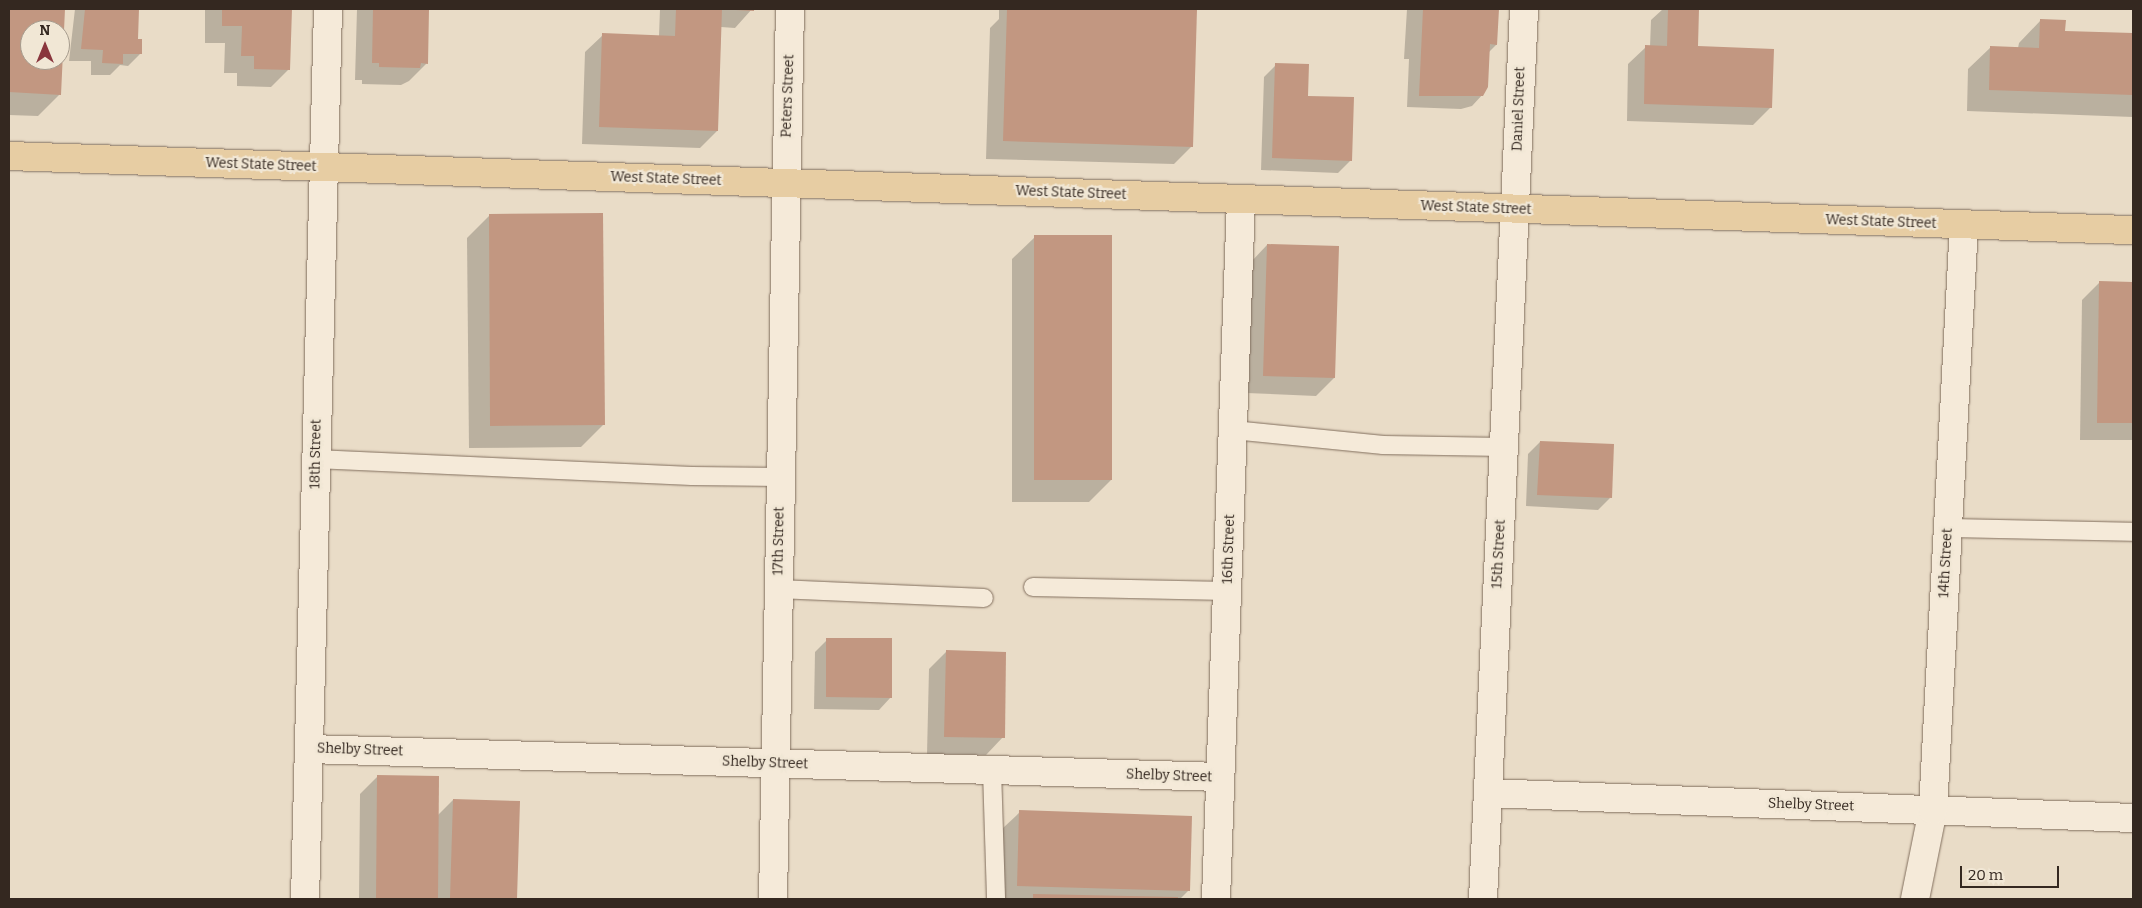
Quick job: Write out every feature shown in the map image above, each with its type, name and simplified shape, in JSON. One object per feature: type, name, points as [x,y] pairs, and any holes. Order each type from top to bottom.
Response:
[{"type":"main road","name":"West State Street","points":[[9,156],[2133,230]]},
{"type":"street","name":"18th Street","points":[[305,899],[322,167],[328,9]]},
{"type":"street","name":"Peters Street","points":[[786,184],[790,9]]},
{"type":"street","name":"Daniel Street","points":[[1515,209],[1524,9]]},
{"type":"street","name":"17th Street","points":[[772,899],[786,184]]},
{"type":"street","name":"16th Street","points":[[1216,899],[1241,199]]},
{"type":"street","name":"15th Street","points":[[1483,899],[1515,209]]},
{"type":"street","name":"14th Street","points":[[1915,899],[1932,810],[1964,224]]},
{"type":"street","name":"Shelby Street","points":[[309,749],[1220,777]]},
{"type":"street","name":"Shelby Street","points":[[1488,793],[2133,818]]},
{"type":"lane","points":[[1233,430],[1383,445],[1504,447]]},
{"type":"lane","points":[[316,459],[692,476],[780,477]]},
{"type":"lane","points":[[1948,528],[2133,532]]},
{"type":"lane","points":[[1033,587],[1227,592]]},
{"type":"lane","points":[[778,589],[984,598]]},
{"type":"lane","points":[[992,770],[996,899]]},
{"type":"building","points":[[9,9],[65,9],[64,20],[20,20],[20,70],[62,70],[61,95],[9,92]]},
{"type":"building","points":[[85,9],[139,9],[138,39],[142,39],[142,54],[123,54],[123,64],[102,63],[103,50],[81,49]]},
{"type":"building","points":[[222,9],[292,9],[290,70],[254,69],[254,56],[241,56],[242,26],[222,26]]},
{"type":"building","points":[[373,9],[429,9],[428,64],[421,63],[420,68],[379,67],[379,63],[372,63]]},
{"type":"building","points":[[676,9],[722,9],[718,131],[599,127],[602,33],[675,36]]},
{"type":"building","points":[[754,9],[754,11],[736,10]]},
{"type":"building","points":[[1007,9],[1197,9],[1193,147],[1003,141]]},
{"type":"building","points":[[1423,9],[1499,9],[1497,45],[1490,44],[1488,87],[1483,96],[1419,96]]},
{"type":"building","points":[[1668,9],[1699,9],[1698,46],[1774,49],[1772,108],[1644,104],[1645,45],[1667,46]]},
{"type":"building","points":[[2040,19],[2066,20],[2065,31],[2133,33],[2133,95],[1989,90],[1990,46],[2039,48]]},
{"type":"building","points":[[1275,63],[1309,64],[1308,96],[1354,97],[1352,161],[1272,158]]},
{"type":"building","points":[[603,213],[605,425],[490,426],[489,214]]},
{"type":"building","points":[[1034,235],[1112,235],[1112,480],[1034,480]]},
{"type":"building","points":[[1267,244],[1339,246],[1335,378],[1263,376]]},
{"type":"building","points":[[2099,281],[2133,282],[2133,423],[2097,423]]},
{"type":"building","points":[[1540,441],[1614,444],[1612,498],[1537,495]]},
{"type":"building","points":[[826,638],[892,638],[892,698],[826,697]]},
{"type":"building","points":[[946,650],[1006,652],[1005,738],[944,737]]},
{"type":"building","points":[[377,775],[439,776],[438,899],[376,899]]},
{"type":"building","points":[[453,799],[520,801],[517,899],[450,899]]},
{"type":"building","points":[[1019,810],[1192,816],[1190,891],[1017,886]]},
{"type":"building","points":[[1033,894],[1178,897],[1178,899],[1033,899]]}]
